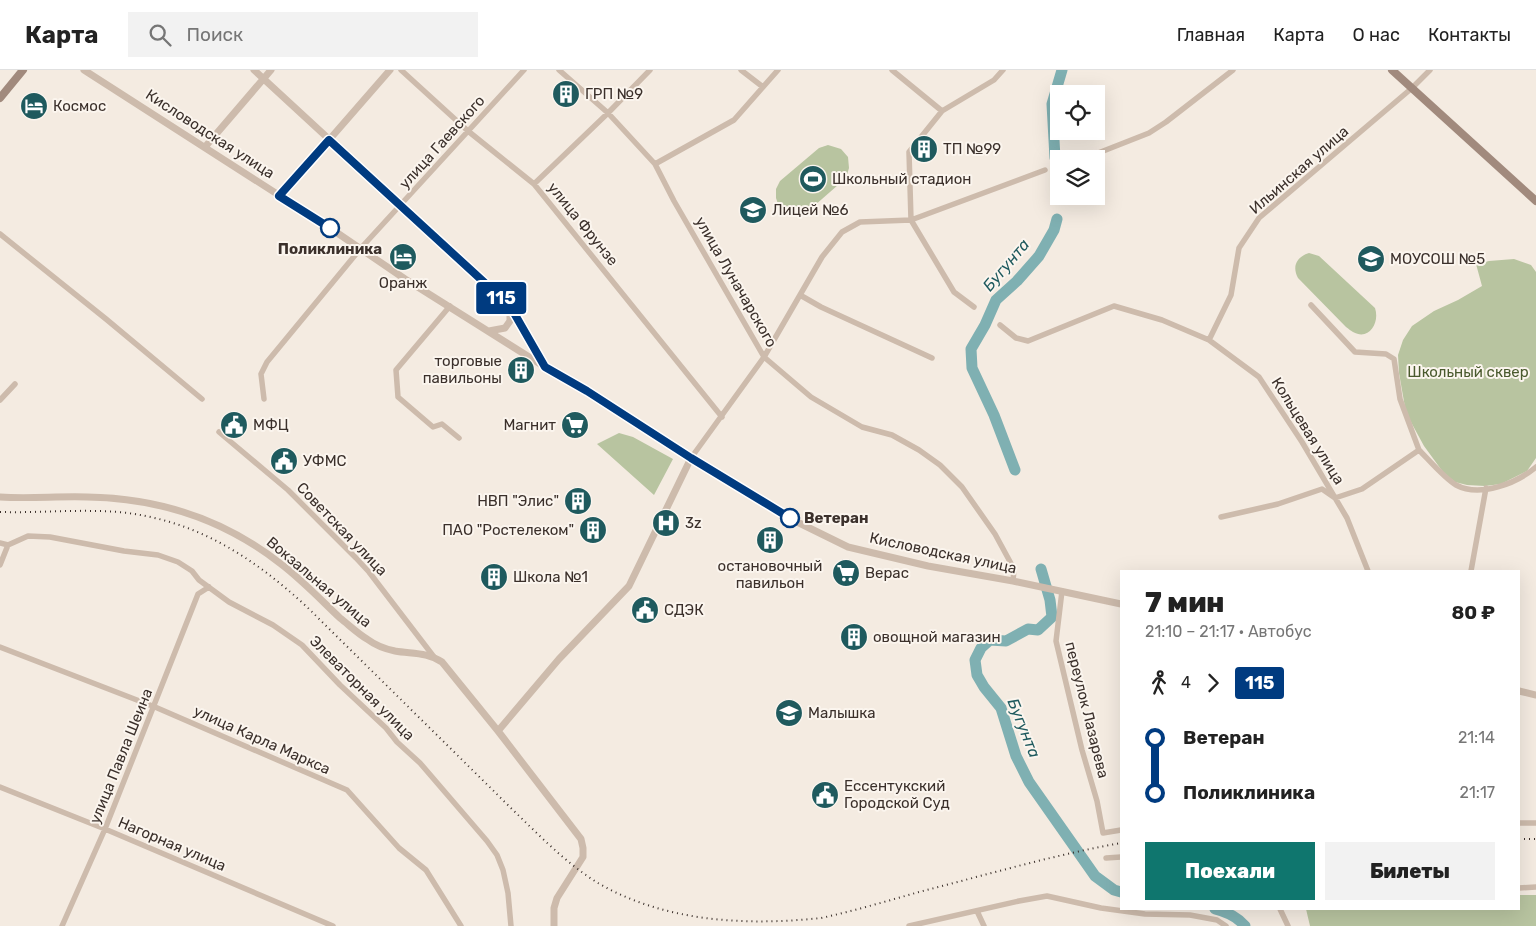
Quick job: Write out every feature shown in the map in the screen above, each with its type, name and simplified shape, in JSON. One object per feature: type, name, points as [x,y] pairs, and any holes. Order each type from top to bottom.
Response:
[{"type":"main road","points":[[0,98],[23,70]]},
{"type":"main road","points":[[1392,70],[1536,201]]},
{"type":"street","name":"Кисловодская улица","points":[[84,70],[361,248],[405,279],[790,518],[848,547],[928,566],[1013,581],[1120,604]]},
{"type":"street","points":[[254,70],[510,306],[545,367]]},
{"type":"street","points":[[205,147],[271,70]]},
{"type":"street","points":[[279,196],[390,70]]},
{"type":"street","name":"улица Фрунзе","points":[[401,70],[468,131],[534,184],[722,417]]},
{"type":"street","name":"улица Гаевского","points":[[264,399],[261,374],[267,362],[361,248],[524,70]]},
{"type":"street","name":"улица Луначарского","points":[[559,70],[608,113],[655,164],[764,356],[811,397],[862,427],[892,435],[919,450],[940,465],[962,487],[996,534],[1014,570],[1013,581]]},
{"type":"street","points":[[534,184],[650,70]]},
{"type":"street","points":[[741,70],[763,87]]},
{"type":"street","points":[[655,164],[734,120],[778,70]]},
{"type":"street","points":[[892,70],[942,111]]},
{"type":"street","points":[[974,307],[954,292],[911,220],[909,152],[942,111],[994,80],[1002,70]]},
{"type":"street","points":[[1105,150],[1149,132],[1166,122],[1233,70]]},
{"type":"street","name":"Ильинская улица","points":[[1209,340],[1232,295],[1239,248],[1259,218],[1412,88],[1430,70]]},
{"type":"street","points":[[498,731],[559,659],[629,586],[691,458],[764,356],[822,257],[842,232],[860,222],[911,220],[1045,170]]},
{"type":"street","points":[[0,234],[106,319],[202,400]]},
{"type":"street","points":[[800,295],[821,307],[932,358]]},
{"type":"street","points":[[1311,305],[1355,352],[1386,354],[1394,359],[1400,399],[1419,450],[1456,485],[1473,489],[1503,486],[1517,480],[1536,467]]},
{"type":"street","points":[[450,306],[396,370],[398,397],[432,427],[442,424],[459,438]]},
{"type":"street","points":[[489,331],[505,328],[510,321],[510,306]]},
{"type":"street","name":"Кольцевая улица","points":[[1000,325],[1016,338],[1028,341],[1114,306],[1162,320],[1209,340],[1259,377],[1302,442],[1347,518],[1368,570]]},
{"type":"street","points":[[0,400],[14,384]]},
{"type":"street","name":"Советская улица","points":[[219,432],[288,490],[370,572],[434,657]]},
{"type":"street","points":[[1221,517],[1278,504],[1322,489],[1335,498],[1362,489],[1419,450]]},
{"type":"street","points":[[1471,570],[1486,488]]},
{"type":"street","name":"Вокзальная улица","points":[[0,497],[89,497],[118,499],[157,505],[191,514],[243,538],[281,564],[366,639],[381,647],[434,657]]},
{"type":"street","name":"Элеваторная улица","points":[[8,545],[28,536],[50,537],[124,551],[158,555],[178,562],[192,571],[199,580],[229,602],[273,625],[302,644],[340,685],[420,763],[487,841],[497,855],[503,870],[508,893],[511,926]]},
{"type":"street","points":[[0,543],[8,545],[0,565]]},
{"type":"street","name":"улица Павла Шеина","points":[[62,926],[105,829],[155,707],[198,594],[199,580]]},
{"type":"street","points":[[198,594],[209,587]]},
{"type":"street","name":"переулок Лазарева","points":[[1061,591],[1056,641],[1082,750],[1104,833],[1120,830]]},
{"type":"street","name":"улица Карла Маркса","points":[[0,647],[155,707],[347,790],[399,848],[426,870],[461,926]]},
{"type":"street","points":[[434,657],[442,662],[498,731],[581,839],[584,848],[583,857],[557,898],[554,908],[554,926]]},
{"type":"street","points":[[1520,691],[1536,695]]},
{"type":"street","name":"Нагорная улица","points":[[0,787],[105,829],[333,926]]},
{"type":"street","points":[[1520,823],[1536,823]]},
{"type":"street","points":[[1106,858],[1120,857]]},
{"type":"street","points":[[1520,888],[1536,887]]},
{"type":"street","points":[[908,926],[1047,896],[1101,908],[1145,914],[1190,915],[1217,920],[1226,926]]},
{"type":"street","points":[[1280,910],[1288,926]]},
{"type":"street","points":[[977,911],[984,926]]},
{"type":"green space","name":"Школьный стадион","points":[[828,145],[841,149],[848,157],[849,168],[846,178],[806,213],[793,215],[785,212],[778,204],[776,198],[776,189],[780,181],[819,148]]},
{"type":"green space","points":[[1309,253],[1319,256],[1375,308],[1376,319],[1372,329],[1364,334],[1352,332],[1298,278],[1295,270],[1296,263],[1301,257]]},
{"type":"green space","name":"Школьный сквер","points":[[1514,259],[1531,265],[1536,272],[1536,458],[1527,471],[1501,484],[1485,486],[1467,485],[1455,482],[1443,472],[1424,446],[1406,413],[1398,355],[1403,340],[1412,326],[1434,311],[1482,286],[1476,264]]},
{"type":"green space","points":[[619,433],[633,437],[673,459],[654,495],[597,444]]},
{"type":"green space","points":[[1520,895],[1536,895],[1536,926],[1310,926],[1306,910],[1520,910]]},
{"type":"waterway","name":"Бугунта","points":[[1055,150],[1052,104],[1062,70]]},
{"type":"waterway","name":"Бугунта","points":[[1015,470],[994,415],[972,368],[971,349],[985,325],[996,300],[1017,281],[1039,256],[1054,230],[1057,219]]},
{"type":"waterway","name":"Бугунта","points":[[1041,569],[1050,600],[1052,617],[1038,630],[1028,629],[1006,641],[990,640],[981,648],[975,660],[977,675],[1001,708],[1016,756],[1029,782],[1095,876],[1114,890],[1120,892]]},
{"type":"waterway","name":"Бугунта","points":[[1218,910],[1232,915],[1245,926]]},
{"type":"railway","points":[[0,512],[103,511],[146,516],[197,532],[243,556],[307,607],[565,859],[598,883],[650,906],[706,918],[735,921],[821,918],[1045,859],[1120,843]]},
{"type":"railway","points":[[1520,839],[1536,839]]},
{"type":"bus line","name":"115","points":[[330,228],[279,196],[329,140],[510,306],[545,367],[587,391],[691,458],[790,518]]},
{"type":"place","name":"ГРП №9","points":[[566,94]]},
{"type":"place","name":"Космос","points":[[34,106]]},
{"type":"place","name":"ТП №99","points":[[924,149]]},
{"type":"place","name":"Школьный стадион","points":[[813,179]]},
{"type":"place","name":"Лицей №6","points":[[753,210]]},
{"type":"place","name":"Поликлиника","points":[[330,228]]},
{"type":"place","name":"Оранж","points":[[403,257]]},
{"type":"place","name":"МОУСОШ №5","points":[[1371,259]]},
{"type":"place","name":"торговые павильоны","points":[[521,370]]},
{"type":"place","name":"МФЦ","points":[[234,425]]},
{"type":"place","name":"Магнит","points":[[575,425]]},
{"type":"place","name":"УФМС","points":[[284,461]]},
{"type":"place","name":"НВП \"Элис\"","points":[[578,501]]},
{"type":"place","name":"Ветеран","points":[[790,518]]},
{"type":"place","name":"3z","points":[[666,523]]},
{"type":"place","name":"ПАО \"Ростелеком\"","points":[[593,530]]},
{"type":"place","name":"остановочный павильон","points":[[770,540]]},
{"type":"place","name":"Верас","points":[[846,573]]},
{"type":"place","name":"Школа №1","points":[[494,577]]},
{"type":"place","name":"СДЭК","points":[[645,610]]},
{"type":"place","name":"овощной магазин","points":[[854,637]]},
{"type":"place","name":"Малышка","points":[[789,713]]},
{"type":"place","name":"Ессентукский Городской Суд","points":[[825,795]]}]
